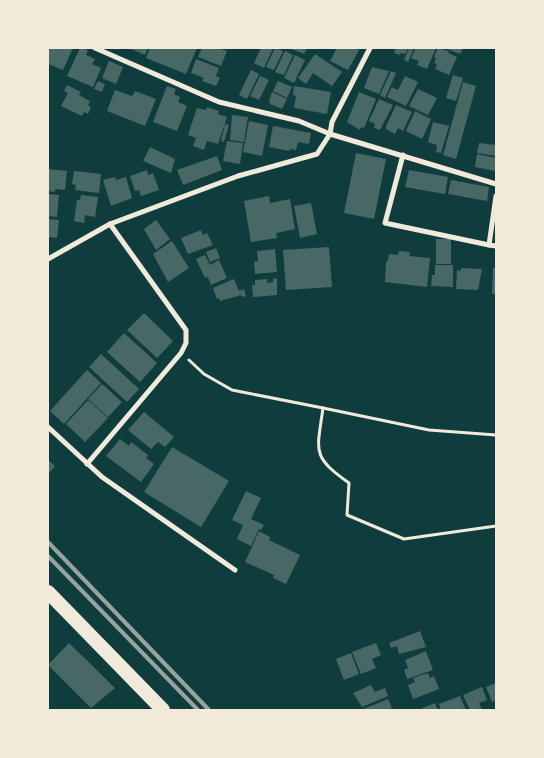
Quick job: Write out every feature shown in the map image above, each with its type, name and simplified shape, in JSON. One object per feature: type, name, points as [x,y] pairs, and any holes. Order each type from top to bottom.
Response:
[{"type":"highway","points":[[48,592],[163,710]]},
{"type":"street","points":[[95,48],[220,102],[299,120],[330,134],[496,184]]},
{"type":"street","points":[[48,259],[110,224],[238,176],[317,154],[330,134],[332,122],[370,48]]},
{"type":"street","points":[[403,155],[385,223],[496,246]]},
{"type":"street","points":[[490,245],[496,196]]},
{"type":"street","points":[[87,464],[181,353],[186,343],[186,330],[110,224]]},
{"type":"street","points":[[48,427],[102,478],[235,570]]},
{"type":"path","points":[[181,353],[204,374],[232,390],[429,430],[496,434]]},
{"type":"path","points":[[323,408],[317,449],[328,468],[349,483],[347,515],[404,539],[496,526]]},
{"type":"building","points":[[48,48],[73,48],[63,70],[48,64]]},
{"type":"building","points":[[80,48],[88,50],[86,55],[95,59],[92,64],[101,68],[93,87],[67,76]]},
{"type":"building","points":[[129,48],[148,48],[145,55]]},
{"type":"building","points":[[150,48],[197,48],[186,74],[146,58]]},
{"type":"building","points":[[202,48],[217,48],[227,51],[221,66],[198,57]]},
{"type":"building","points":[[261,48],[273,48],[264,68],[254,63]]},
{"type":"building","points":[[275,48],[283,51],[274,70],[266,67]]},
{"type":"building","points":[[289,48],[307,48],[304,54]]},
{"type":"building","points":[[337,48],[354,48],[359,50],[348,70],[330,61]]},
{"type":"building","points":[[396,48],[408,48],[405,54],[401,53],[400,55],[394,53]]},
{"type":"building","points":[[409,48],[414,48],[408,62],[404,60]]},
{"type":"building","points":[[416,48],[436,48],[427,69],[417,65],[419,61],[411,58]]},
{"type":"building","points":[[438,48],[449,51],[448,53],[457,57],[449,75],[435,69],[437,64],[434,63],[436,58],[434,57]]},
{"type":"building","points":[[445,48],[463,48],[460,54]]},
{"type":"building","points":[[285,51],[293,55],[284,75],[275,72]]},
{"type":"building","points":[[315,54],[342,72],[332,86],[313,73],[306,84],[298,78]]},
{"type":"building","points":[[295,55],[305,60],[294,83],[284,78]]},
{"type":"building","points":[[196,59],[219,68],[216,76],[220,78],[216,86],[202,81],[204,78],[191,73]]},
{"type":"building","points":[[109,61],[123,67],[116,84],[102,78]]},
{"type":"building","points":[[372,67],[389,71],[379,94],[364,88]]},
{"type":"building","points":[[251,70],[259,74],[247,99],[239,95]]},
{"type":"building","points":[[391,71],[396,73],[385,98],[380,95]]},
{"type":"building","points":[[453,75],[463,78],[456,101],[446,98]]},
{"type":"building","points":[[260,76],[269,80],[259,100],[250,96]]},
{"type":"building","points":[[405,76],[418,82],[406,106],[387,97],[392,87],[398,90]]},
{"type":"building","points":[[98,81],[105,84],[102,92],[94,89]]},
{"type":"building","points":[[278,81],[292,87],[287,98],[273,91]]},
{"type":"building","points":[[463,82],[476,86],[456,159],[443,155]]},
{"type":"building","points":[[67,85],[81,92],[79,95],[90,101],[88,105],[91,107],[88,114],[84,112],[82,116],[61,106],[68,93],[64,91]]},
{"type":"building","points":[[167,86],[176,89],[174,94],[180,97],[178,102],[187,106],[177,131],[153,122]]},
{"type":"building","points":[[294,86],[331,92],[327,114],[294,108],[296,96],[293,95]]},
{"type":"building","points":[[418,89],[437,98],[428,115],[409,106]]},
{"type":"building","points":[[115,90],[132,96],[135,91],[156,99],[145,126],[107,111]]},
{"type":"building","points":[[272,92],[287,99],[282,109],[270,104]]},
{"type":"building","points":[[359,92],[376,99],[364,128],[361,127],[360,130],[347,122]]},
{"type":"building","points":[[379,99],[393,105],[380,130],[374,128],[375,124],[369,121]]},
{"type":"building","points":[[396,105],[412,112],[403,131],[398,128],[395,134],[386,129],[386,126]]},
{"type":"building","points":[[207,107],[219,111],[218,114],[227,117],[218,144],[207,141],[204,150],[193,146],[196,138],[188,135],[197,108],[206,110]]},
{"type":"building","points":[[415,111],[431,119],[422,139],[406,131]]},
{"type":"building","points":[[232,115],[248,117],[244,142],[230,140]]},
{"type":"building","points":[[249,121],[268,125],[262,156],[243,152]]},
{"type":"building","points":[[433,122],[449,126],[441,153],[436,152],[437,145],[428,142]]},
{"type":"building","points":[[225,124],[229,125],[224,142],[221,141]]},
{"type":"building","points":[[273,126],[311,133],[309,144],[298,142],[296,150],[290,149],[289,151],[269,147]]},
{"type":"building","points":[[227,141],[243,143],[240,164],[223,161]]},
{"type":"building","points":[[479,143],[496,145],[496,156],[477,153]]},
{"type":"building","points":[[150,147],[175,159],[171,173],[143,161]]},
{"type":"building","points":[[356,153],[386,159],[374,219],[344,213]]},
{"type":"building","points":[[477,154],[496,158],[495,171],[475,167]]},
{"type":"building","points":[[217,156],[222,170],[183,185],[177,170]]},
{"type":"building","points":[[48,169],[67,171],[65,190],[55,189],[55,192],[48,191]]},
{"type":"building","points":[[147,170],[148,175],[153,173],[159,190],[141,196],[139,190],[135,191],[130,176]]},
{"type":"building","points":[[409,170],[448,177],[445,194],[405,187]]},
{"type":"building","points":[[74,171],[101,174],[99,193],[75,190],[76,185],[72,184]]},
{"type":"building","points":[[115,177],[116,180],[126,177],[132,198],[111,206],[103,180]]},
{"type":"building","points":[[451,180],[489,187],[487,201],[448,194]]},
{"type":"building","points":[[48,194],[59,195],[57,217],[48,216]]},
{"type":"building","points":[[81,195],[98,197],[95,217],[85,215],[84,223],[74,221],[77,200],[80,200]]},
{"type":"building","points":[[269,196],[270,203],[290,199],[295,229],[276,233],[277,238],[251,242],[244,201]]},
{"type":"building","points":[[311,203],[317,234],[300,238],[294,206]]},
{"type":"building","points":[[48,219],[59,220],[57,238],[48,237]]},
{"type":"building","points":[[156,220],[170,239],[156,250],[144,229]]},
{"type":"building","points":[[201,230],[203,235],[207,233],[213,245],[188,254],[181,238]]},
{"type":"building","points":[[436,239],[451,239],[451,264],[436,264]]},
{"type":"building","points":[[172,241],[189,268],[168,282],[153,254]]},
{"type":"building","points":[[329,247],[332,287],[286,290],[283,250]]},
{"type":"building","points":[[216,248],[220,258],[210,262],[206,252]]},
{"type":"building","points":[[275,249],[277,272],[255,274],[254,262],[258,261],[257,251]]},
{"type":"building","points":[[399,251],[410,252],[409,256],[430,258],[427,287],[385,282],[386,261],[388,261],[389,254],[398,255]]},
{"type":"building","points":[[205,255],[210,265],[219,260],[227,278],[211,285],[208,277],[205,278],[196,259]]},
{"type":"building","points":[[435,265],[453,265],[453,287],[431,286],[432,275],[435,275]]},
{"type":"building","points":[[461,268],[482,269],[478,290],[456,289],[457,270],[461,271]]},
{"type":"building","points":[[493,268],[496,268],[496,294],[492,294]]},
{"type":"building","points":[[277,278],[277,295],[253,297],[252,285],[255,285],[255,280],[267,279],[267,283],[273,282],[273,279]]},
{"type":"building","points":[[234,279],[239,291],[244,289],[246,296],[242,297],[241,295],[220,301],[219,298],[217,299],[213,288]]},
{"type":"building","points":[[144,313],[173,341],[157,358],[127,330]]},
{"type":"building","points":[[124,333],[157,363],[140,382],[107,352]]},
{"type":"building","points":[[101,354],[139,389],[127,402],[89,367]]},
{"type":"building","points":[[87,370],[101,383],[64,424],[50,411]]},
{"type":"building","points":[[102,384],[122,402],[108,417],[88,399]]},
{"type":"building","points":[[88,400],[108,418],[85,442],[66,424]]},
{"type":"building","points":[[144,412],[174,437],[165,447],[158,442],[151,449],[128,430]]},
{"type":"building","points":[[120,439],[129,446],[131,442],[148,455],[146,458],[154,464],[141,482],[106,456]]},
{"type":"building","points":[[172,447],[229,481],[201,527],[144,492]]},
{"type":"building","points":[[48,460],[55,466],[48,474]]},
{"type":"building","points":[[246,491],[261,498],[251,519],[264,525],[261,530],[259,529],[251,546],[237,539],[243,525],[232,520]]},
{"type":"building","points":[[259,531],[270,537],[269,540],[300,555],[286,584],[273,578],[274,575],[245,562]]},
{"type":"building","points":[[420,631],[426,647],[399,654],[397,646],[391,648],[389,643]]},
{"type":"building","points":[[69,643],[115,688],[91,708],[48,665]]},
{"type":"building","points":[[376,643],[381,655],[372,659],[376,668],[361,674],[352,652]]},
{"type":"building","points":[[426,651],[433,670],[407,679],[404,670],[408,668],[405,660]]},
{"type":"building","points":[[351,653],[359,674],[344,680],[336,659]]},
{"type":"building","points":[[428,673],[430,678],[434,676],[439,689],[413,699],[408,685],[415,682],[413,678]]},
{"type":"building","points":[[496,683],[496,700],[492,702],[486,687]]},
{"type":"building","points":[[371,685],[375,692],[385,688],[388,696],[362,707],[353,693]]},
{"type":"building","points":[[482,687],[487,700],[479,703],[482,710],[470,710],[463,695]]},
{"type":"building","points":[[460,696],[466,710],[441,710],[439,704]]},
{"type":"building","points":[[388,699],[392,708],[385,710],[361,710]]},
{"type":"building","points":[[435,703],[438,710],[418,710]]},
{"type":"railway","points":[[48,542],[209,710]]},
{"type":"railway","points":[[48,556],[198,710]]}]
